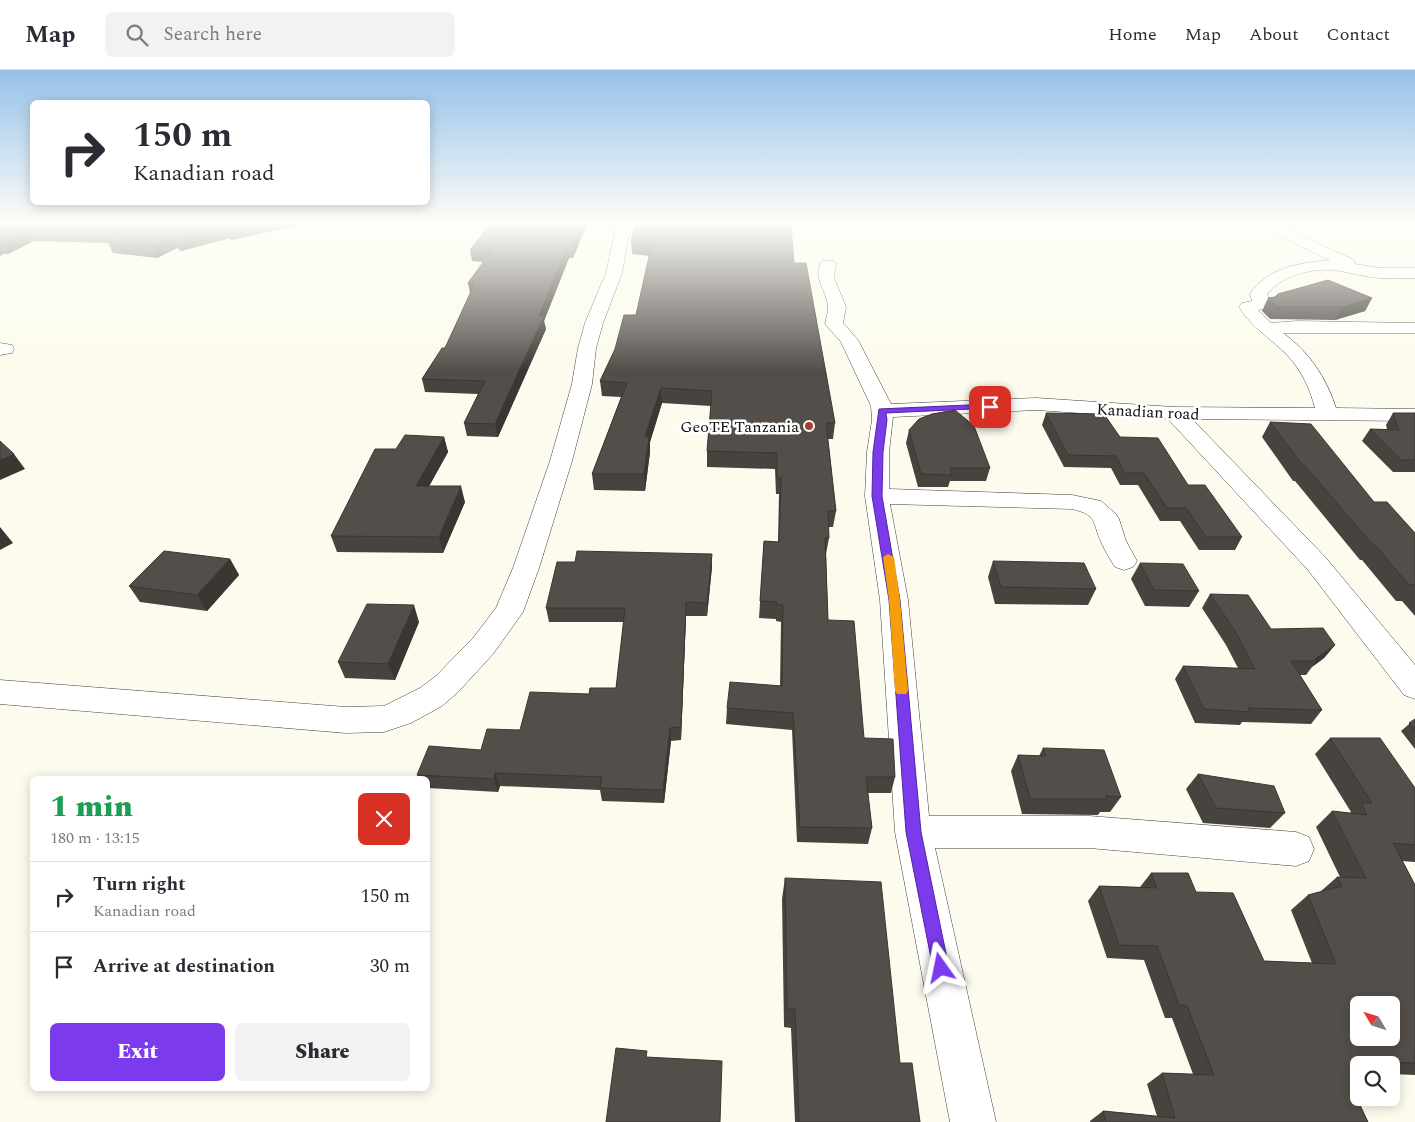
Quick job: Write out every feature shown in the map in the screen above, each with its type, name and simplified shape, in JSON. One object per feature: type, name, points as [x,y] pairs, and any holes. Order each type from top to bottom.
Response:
[{"type":"street","points":[[0,692],[346,720],[384,719],[400,714],[431,697],[447,684],[494,633],[515,600],[561,461],[582,384],[589,340],[614,273]]},
{"type":"street","points":[[827,273],[826,278],[837,307],[834,324],[849,340],[876,391],[882,411],[883,420],[878,452],[877,496],[894,600],[913,832],[973,1122]]},
{"type":"street","points":[[1288,273],[1274,278],[1259,290],[1258,296],[1262,304],[1248,306],[1266,329],[1300,357],[1321,393],[1327,415]]},
{"type":"street","points":[[1266,329],[1297,326],[1415,328]]},
{"type":"street","name":"Kanadian road","points":[[882,411],[1036,404],[1174,413],[1415,415]]},
{"type":"street","points":[[1174,413],[1317,564],[1415,687]]},
{"type":"street","points":[[877,496],[1072,502],[1092,506],[1107,518],[1113,541],[1124,561]]},
{"type":"street","points":[[913,832],[1089,832],[1296,849]]},
{"type":"building","points":[[475,273],[556,273],[539,316],[544,316],[495,424],[464,423],[485,381],[422,379],[442,348],[445,348],[475,283],[468,283]]},
{"type":"building","points":[[645,273],[808,273],[835,423],[826,423],[836,511],[828,511],[829,538],[825,538],[828,620],[854,621],[864,738],[893,739],[895,777],[866,777],[872,828],[800,827],[793,713],[727,708],[730,682],[782,686],[783,605],[777,605],[777,602],[760,601],[764,541],[779,542],[781,478],[777,477],[777,453],[707,451],[712,391],[661,388],[645,436],[649,437],[644,474],[592,474],[627,383],[600,381],[615,349],[624,315],[636,315]]},
{"type":"building","points":[[1328,280],[1372,298],[1343,307],[1277,307],[1268,298],[1275,297],[1278,294]]},
{"type":"building","points":[[955,410],[974,426],[990,468],[950,468],[952,475],[921,474],[909,430],[919,419],[932,414]]},
{"type":"building","points":[[1046,413],[1104,414],[1120,437],[1158,438],[1188,485],[1205,485],[1242,537],[1206,537],[1186,508],[1167,508],[1144,473],[1125,473],[1116,456],[1068,455]]},
{"type":"building","points":[[1393,413],[1415,413],[1415,460],[1401,460],[1370,429],[1399,430]]},
{"type":"building","points":[[1270,422],[1311,424],[1374,502],[1387,502],[1415,533],[1415,585],[1409,585],[1372,544],[1303,466]]},
{"type":"building","points":[[405,435],[444,437],[416,486],[461,486],[439,537],[331,536],[375,449],[396,449]]},
{"type":"building","points":[[0,441],[14,454],[0,460]]},
{"type":"building","points":[[164,551],[230,559],[197,595],[129,586]]},
{"type":"building","points":[[577,551],[712,554],[707,603],[686,602],[681,727],[670,728],[663,790],[600,788],[602,777],[495,773],[494,779],[417,775],[429,746],[481,750],[487,729],[520,730],[530,692],[589,694],[590,688],[616,688],[625,608],[546,608],[557,562],[575,562]]},
{"type":"building","points":[[993,561],[1084,563],[1096,589],[1001,587]]},
{"type":"building","points":[[1140,563],[1183,564],[1199,591],[1154,590]]},
{"type":"building","points":[[1210,594],[1248,595],[1271,629],[1323,628],[1335,645],[1315,659],[1316,661],[1291,661],[1322,710],[1248,708],[1250,712],[1204,709],[1183,666],[1255,669],[1235,631]]},
{"type":"building","points":[[367,604],[414,605],[388,664],[338,662]]},
{"type":"building","points":[[1415,719],[1415,730],[1409,723]]},
{"type":"building","points":[[1330,738],[1380,738],[1415,788],[1415,845],[1393,843],[1415,885],[1415,1063],[1400,1063],[1400,1056],[1350,1056],[1350,1106],[1360,1106],[1368,1122],[1106,1122],[1103,1111],[1175,1118],[1162,1073],[1214,1075],[1187,1006],[1179,1005],[1157,946],[1119,945],[1099,886],[1157,888],[1151,873],[1188,873],[1196,892],[1233,893],[1264,961],[1336,964],[1308,895],[1342,886],[1337,877],[1366,878],[1332,811],[1367,815],[1361,803],[1372,803]]},
{"type":"building","points":[[1043,748],[1104,750],[1121,797],[1106,796],[1107,799],[1030,799],[1018,755],[1046,756]]},
{"type":"building","points":[[1198,774],[1274,786],[1285,813],[1216,808]]},
{"type":"building","points":[[785,878],[881,882],[900,1063],[912,1063],[920,1122],[799,1122],[795,1009],[787,1009]]},
{"type":"building","points":[[616,1048],[647,1051],[646,1057],[722,1061],[720,1122],[606,1122]]},
{"type":"slow traffic","points":[[888,557],[902,691]]},
{"type":"place","name":"GeoTE Tanzania","points":[[809,426]]},
{"type":"route","points":[[941,968],[913,832],[894,600],[877,496],[878,452],[883,420],[882,411],[990,407]]}]
